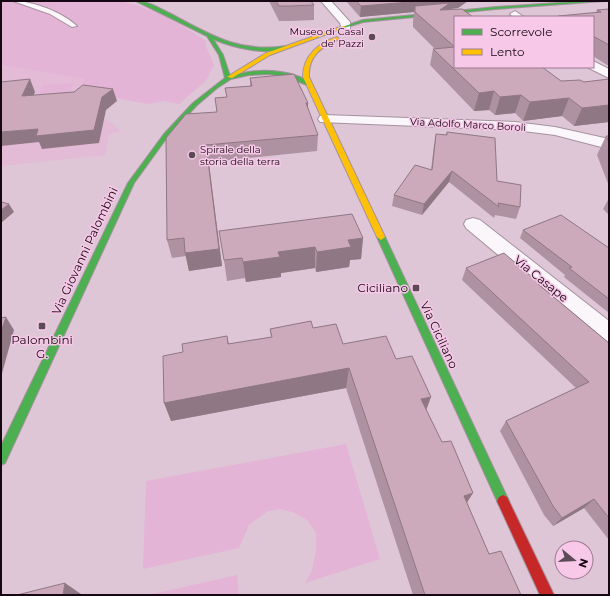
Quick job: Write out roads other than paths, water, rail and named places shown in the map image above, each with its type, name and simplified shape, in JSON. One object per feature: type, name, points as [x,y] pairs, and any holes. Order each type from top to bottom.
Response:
[{"type":"main road","points":[[138,1],[165,11],[230,44],[246,48],[267,49],[286,47],[363,21],[550,2],[603,1]]},
{"type":"main road","points":[[517,16],[609,9]]},
{"type":"main road","points":[[296,64],[306,62],[322,46],[348,34],[388,25],[454,19]]},
{"type":"main road","points":[[208,34],[226,65],[228,78],[247,73],[273,72],[292,75],[309,84]]},
{"type":"main road","points":[[216,46],[257,60],[273,61],[272,56],[286,47]]},
{"type":"main road","name":"Via Giovanni Palombini","points":[[1,459],[131,183],[160,142],[206,94],[257,60],[286,47]]},
{"type":"main road","name":"Via Ciciliano","points":[[306,62],[305,74],[309,84],[547,595]]},
{"type":"street","points":[[326,1],[345,22],[346,27]]},
{"type":"street","points":[[594,66],[609,74]]},
{"type":"street","name":"Via Adolfo Marco Boroli","points":[[325,119],[515,126],[555,131],[609,144]]},
{"type":"street","name":"Via Casape","points":[[473,224],[609,334]]},
{"type":"lane","points":[[16,1],[52,13],[74,26]]},
{"type":"place","name":"Museo di Casal de' Pazzi","points":[[372,37]]},
{"type":"place","name":"Spirale della storia della terra","points":[[192,155]]},
{"type":"place","name":"Ciciliano","points":[[416,288]]},
{"type":"place","name":"Palombini G.","points":[[42,326]]}]
